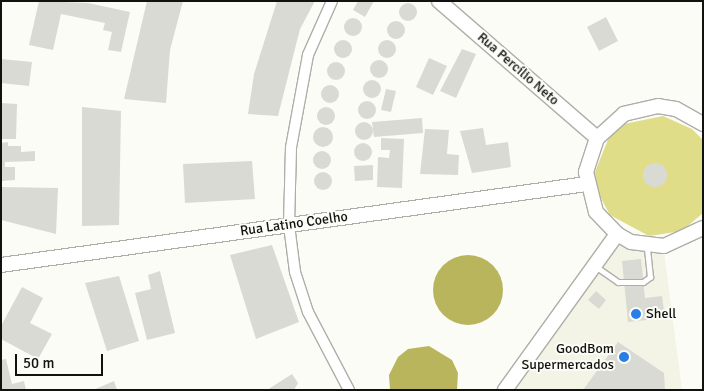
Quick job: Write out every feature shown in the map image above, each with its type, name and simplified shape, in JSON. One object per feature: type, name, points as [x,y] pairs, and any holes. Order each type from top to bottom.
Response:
[{"type":"main road","name":"Rua Percílio Neto","points":[[439,1],[598,138]]},
{"type":"main road","points":[[703,124],[676,109],[640,108],[616,119],[598,138],[588,160],[586,184],[596,212],[617,234],[647,246],[679,242],[703,228]]},
{"type":"main road","name":"Rua Latino Coelho","points":[[1,265],[586,184]]},
{"type":"main road","points":[[505,390],[617,234]]},
{"type":"street","points":[[332,1],[308,55],[291,148],[289,225],[295,272],[308,312],[349,390]]},
{"type":"lane","points":[[594,266],[618,282],[643,282],[650,273],[647,246]]},
{"type":"shaded area","points":[[663,116],[692,129],[703,140],[703,213],[682,231],[649,236],[610,215],[596,189],[595,172],[609,137],[624,124]]},
{"type":"shaded area","points":[[617,239],[664,252],[682,390],[510,390]]},
{"type":"shaded area","points":[[468,255],[481,258],[493,265],[500,277],[503,290],[500,303],[493,315],[481,322],[468,325],[455,322],[443,315],[436,303],[433,290],[436,277],[443,265],[455,258]]},
{"type":"shaded area","points":[[429,346],[452,360],[458,373],[457,390],[390,390],[389,375],[398,357],[408,349]]},
{"type":"building","points":[[39,1],[88,3],[130,12],[121,52],[108,50],[112,32],[103,30],[105,23],[61,14],[53,50],[29,45]]},
{"type":"building","points":[[147,1],[183,1],[170,50],[166,103],[124,99]]},
{"type":"building","points":[[277,1],[315,1],[300,29],[278,116],[248,114],[254,74]]},
{"type":"building","points":[[358,1],[374,1],[365,17],[353,10]]},
{"type":"building","points":[[404,3],[412,3],[417,8],[415,19],[404,21],[399,16],[399,8]]},
{"type":"building","points":[[606,17],[618,41],[599,51],[587,27]]},
{"type":"building","points":[[349,18],[357,18],[362,23],[360,34],[349,36],[344,31],[344,23]]},
{"type":"building","points":[[392,21],[400,21],[405,26],[403,37],[392,39],[387,34],[387,26]]},
{"type":"building","points":[[339,40],[347,40],[352,45],[350,56],[339,58],[334,53],[334,45]]},
{"type":"building","points":[[383,40],[391,40],[396,45],[394,56],[383,58],[378,53],[378,45]]},
{"type":"building","points":[[462,49],[476,54],[456,98],[440,91]]},
{"type":"building","points":[[429,58],[447,66],[433,95],[416,87]]},
{"type":"building","points":[[1,59],[32,62],[29,86],[1,83]]},
{"type":"building","points":[[375,60],[383,60],[388,65],[386,76],[375,78],[370,73],[370,65]]},
{"type":"building","points":[[332,62],[340,62],[345,67],[343,78],[332,80],[327,75],[327,67]]},
{"type":"building","points":[[368,80],[376,80],[381,85],[379,96],[368,98],[363,93],[363,85]]},
{"type":"building","points":[[326,85],[334,85],[339,90],[337,101],[326,103],[321,98],[321,90]]},
{"type":"building","points":[[386,89],[396,91],[391,112],[381,110]]},
{"type":"building","points":[[363,101],[371,101],[376,106],[374,117],[363,119],[358,114],[358,106]]},
{"type":"building","points":[[1,103],[17,104],[16,139],[1,139]]},
{"type":"building","points":[[82,107],[121,111],[119,225],[82,226]]},
{"type":"building","points":[[322,107],[330,107],[335,112],[333,123],[322,125],[317,120],[317,112]]},
{"type":"building","points":[[422,118],[423,133],[374,137],[372,122]]},
{"type":"building","points":[[360,122],[368,122],[373,127],[371,138],[360,140],[355,135],[355,127]]},
{"type":"building","points":[[323,127],[330,130],[333,137],[330,144],[323,147],[316,144],[313,137],[316,130]]},
{"type":"building","points":[[483,128],[486,145],[508,142],[511,167],[472,173],[460,131]]},
{"type":"building","points":[[425,129],[449,130],[447,154],[459,155],[458,175],[420,174]]},
{"type":"building","points":[[381,138],[404,139],[402,188],[377,187],[378,157],[389,158],[390,150],[381,150]]},
{"type":"building","points":[[8,142],[8,146],[21,146],[21,152],[35,151],[35,161],[5,162],[5,167],[15,167],[15,180],[1,181],[1,143]]},
{"type":"building","points":[[359,143],[367,143],[372,148],[370,159],[359,161],[354,156],[354,148]]},
{"type":"building","points":[[318,151],[326,151],[331,156],[329,167],[318,169],[313,164],[313,156]]},
{"type":"building","points":[[252,161],[255,199],[185,203],[183,164]]},
{"type":"building","points":[[655,163],[664,166],[667,175],[664,184],[655,187],[646,184],[643,175],[646,166]]},
{"type":"building","points":[[373,165],[373,180],[355,181],[354,166]]},
{"type":"building","points":[[319,172],[327,172],[332,177],[330,188],[319,190],[314,185],[314,177]]},
{"type":"building","points":[[1,187],[58,188],[56,234],[1,220]]},
{"type":"building","points":[[272,245],[299,322],[256,339],[230,255]]},
{"type":"building","points":[[641,259],[645,298],[662,296],[665,318],[628,322],[622,261]]},
{"type":"building","points":[[160,271],[175,333],[147,340],[135,293],[151,289],[148,275]]},
{"type":"building","points":[[119,276],[139,341],[107,351],[85,283]]},
{"type":"building","points":[[22,287],[43,298],[30,323],[52,334],[38,359],[1,339],[1,326]]},
{"type":"building","points":[[596,291],[606,300],[599,309],[588,300]]},
{"type":"building","name":"GoodBom Supermercados","points":[[618,342],[664,373],[665,390],[583,390]]},
{"type":"building","points":[[6,359],[12,384],[24,381],[26,390],[1,390],[1,360]]},
{"type":"building","points":[[292,374],[298,383],[294,390],[267,390]]},
{"type":"building","points":[[114,381],[117,390],[93,390]]},
{"type":"place","name":"Shell","points":[[636,314]]},
{"type":"place","name":"GoodBom Supermercados","points":[[624,357]]}]
